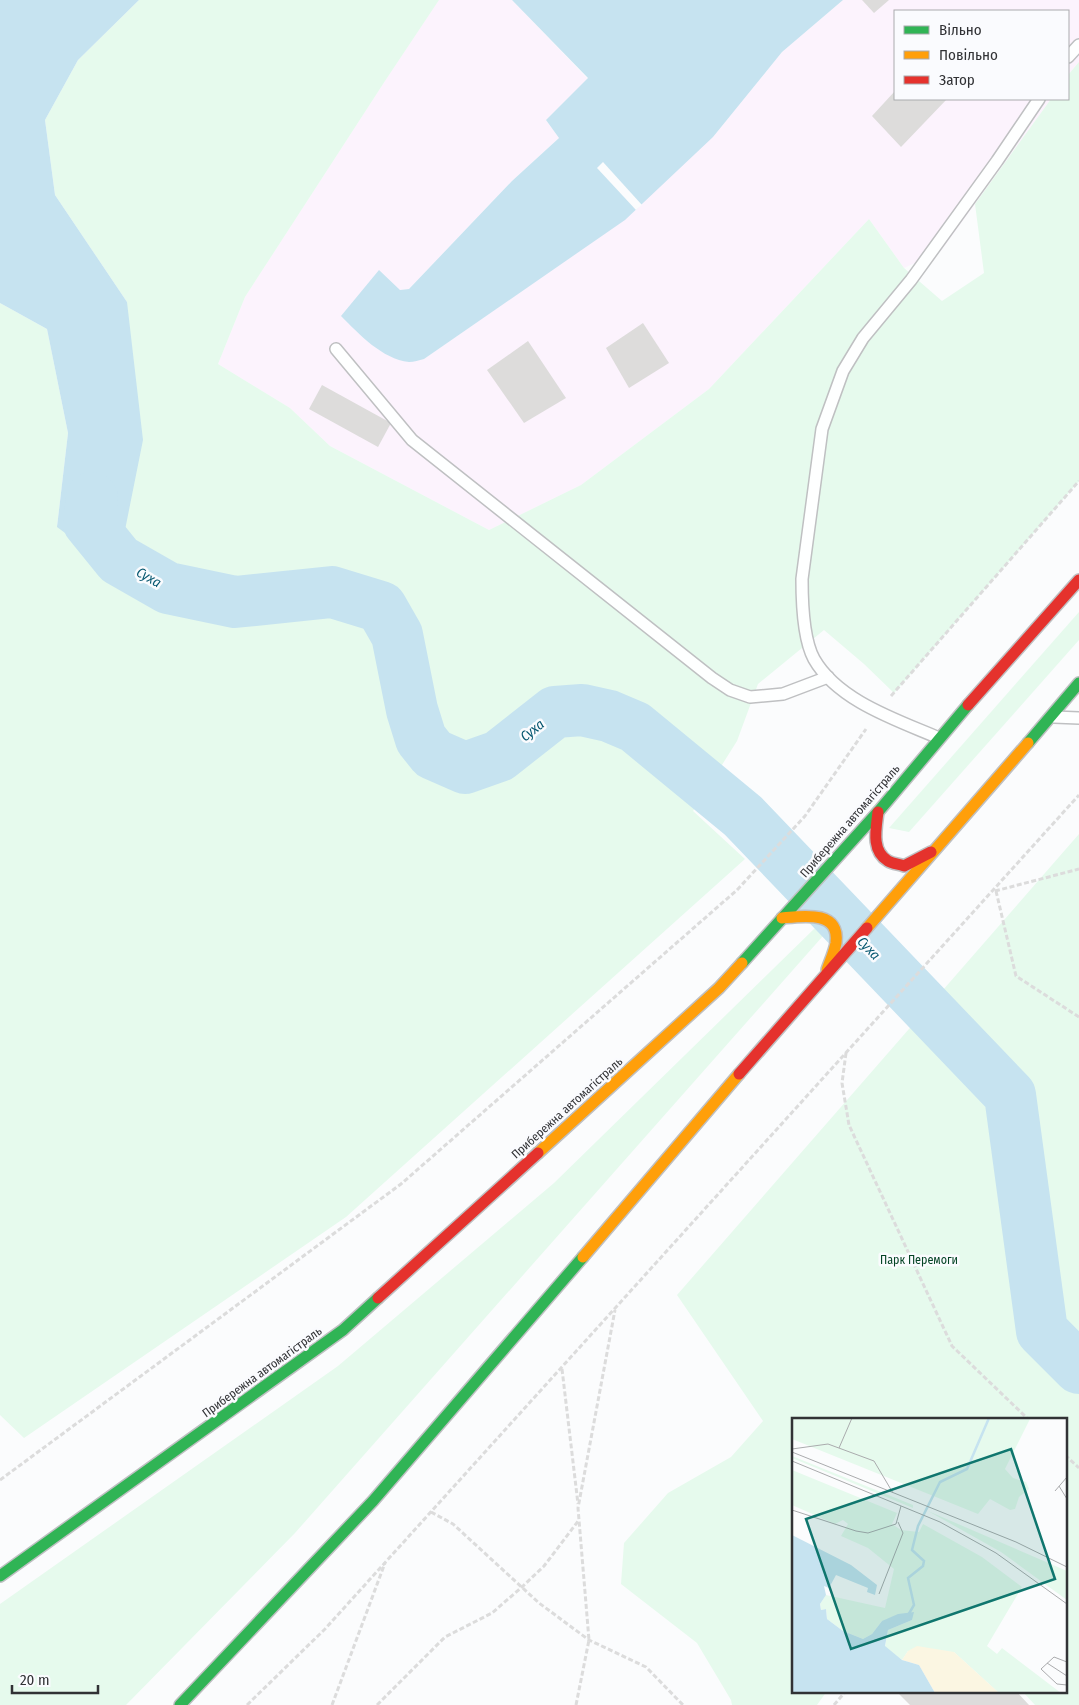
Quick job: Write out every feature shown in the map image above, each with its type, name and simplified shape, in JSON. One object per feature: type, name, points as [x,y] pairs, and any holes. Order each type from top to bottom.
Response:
[{"type":"main road","name":"Прибережна автомагістраль","points":[[0,1576],[343,1330],[720,988],[877,814],[939,738],[1079,580]]},
{"type":"main road","points":[[180,1705],[373,1501],[775,1032],[933,853],[1079,683]]},
{"type":"main road","points":[[877,814],[875,831],[877,850],[888,862],[904,866],[933,853]]},
{"type":"main road","points":[[782,918],[813,917],[825,919],[834,928],[836,940],[826,974]]},
{"type":"lane","points":[[1069,56],[1079,45]]},
{"type":"lane","points":[[939,738],[878,711],[847,693],[828,677],[814,658],[805,628],[802,579],[822,429],[843,371],[863,338],[911,280],[1038,100]]},
{"type":"lane","points":[[336,349],[412,440],[730,690],[750,697],[783,694],[828,677]]},
{"type":"lane","points":[[1050,716],[1079,718]]},
{"type":"path","points":[[0,1480],[402,1184],[737,890],[805,816],[878,711],[1079,481]]},
{"type":"path","points":[[247,1705],[325,1628],[615,1310],[1079,795]]},
{"type":"path","points":[[991,892],[1079,868]]},
{"type":"path","points":[[996,891],[1016,976],[1079,1017]]},
{"type":"path","points":[[846,1053],[842,1083],[849,1125],[952,1346],[1027,1418]]},
{"type":"path","points":[[578,1508],[615,1310]]},
{"type":"path","points":[[562,1368],[580,1520],[589,1640],[576,1705]]},
{"type":"path","points":[[1066,1456],[1079,1468]]},
{"type":"path","points":[[431,1512],[454,1524],[539,1603],[589,1640],[646,1667],[683,1705]]},
{"type":"path","points":[[377,1705],[445,1637],[492,1613],[522,1587],[544,1566],[580,1520]]},
{"type":"path","points":[[332,1705],[386,1561]]},
{"type":"path","points":[[834,1705],[845,1692]]},
{"type":"shaded area","points":[[439,0],[512,0],[588,79],[546,120],[559,138],[512,181],[409,289],[400,290],[362,337],[400,360],[424,359],[500,306],[713,137],[782,52],[843,0],[1079,0],[1079,62],[1069,74],[1069,10],[894,10],[894,100],[1050,100],[941,251],[904,268],[869,219],[709,389],[581,485],[489,530],[330,446],[290,408],[218,364],[245,297]]},
{"type":"green space","points":[[139,0],[439,0],[245,297],[218,364],[290,408],[330,446],[489,530],[581,485],[709,389],[869,219],[904,268],[942,301],[984,273],[975,204],[1050,100],[1069,100],[1069,74],[1079,62],[1079,481],[894,693],[824,630],[758,684],[737,741],[693,811],[745,859],[346,1217],[24,1438],[0,1415],[0,303],[47,329],[68,433],[57,527],[127,302],[55,195],[45,120],[78,60]]},
{"type":"green space","points":[[1079,612],[1079,640],[909,832],[889,828]]},
{"type":"green space","name":"Парк Перемоги","points":[[1079,834],[1079,1705],[1035,1705],[1023,1692],[1066,1692],[1066,1418],[792,1418],[792,1692],[826,1692],[817,1705],[732,1705],[731,1700],[697,1643],[621,1584],[624,1543],[668,1493],[731,1457],[763,1421],[677,1295]]},
{"type":"green space","points":[[816,927],[830,928],[295,1533],[126,1705],[0,1705],[0,1604],[338,1366],[554,1183]]},
{"type":"water","points":[[0,0],[139,0],[78,60],[45,120],[55,195],[127,302],[143,440],[119,560],[110,566],[57,527],[68,433],[47,329],[0,303]]},
{"type":"water","points":[[512,0],[843,0],[782,52],[713,137],[625,220],[424,359],[409,362],[399,360],[372,345],[341,316],[379,270],[400,290],[409,289],[512,181],[559,138],[546,120],[588,78]]},
{"type":"pier","points":[[603,162],[642,205],[636,210],[597,168]]},
{"type":"building","points":[[862,0],[889,0],[874,13]]},
{"type":"building","points":[[894,92],[894,100],[946,100],[901,147],[872,116]]},
{"type":"building","points":[[643,323],[669,363],[629,388],[606,348]]},
{"type":"building","points":[[528,341],[566,398],[524,423],[487,370]]},
{"type":"building","points":[[322,385],[391,423],[378,447],[309,409]]},
{"type":"building","points":[[897,1692],[1017,1692],[1029,1705],[910,1705]]},
{"type":"waterway","name":"Суха","points":[[92,498],[89,523],[119,560],[168,588],[235,602],[332,592],[381,607],[397,635],[412,710],[421,739],[433,754],[465,768],[499,756],[555,712],[582,710],[609,716],[635,727],[743,816],[1010,1095],[1042,1331],[1079,1368]]},
{"type":"traffic: fast","points":[[1028,743],[1079,683]]},
{"type":"traffic: fast","points":[[742,963],[878,812],[968,705]]},
{"type":"traffic: fast","points":[[180,1705],[373,1501],[583,1257]]},
{"type":"traffic: fast","points":[[0,1576],[343,1330],[378,1298]]},
{"type":"traffic: slow","points":[[867,928],[1028,743]]},
{"type":"traffic: slow","points":[[782,918],[818,917],[832,925],[836,932],[836,943],[827,970]]},
{"type":"traffic: slow","points":[[538,1153],[719,988],[742,963]]},
{"type":"traffic: slow","points":[[583,1257],[739,1074]]},
{"type":"traffic: jam","points":[[968,705],[1079,580]]},
{"type":"traffic: jam","points":[[878,812],[877,846],[879,852],[888,861],[904,866],[931,852]]},
{"type":"traffic: jam","points":[[739,1074],[867,928]]},
{"type":"traffic: jam","points":[[378,1298],[538,1153]]}]
